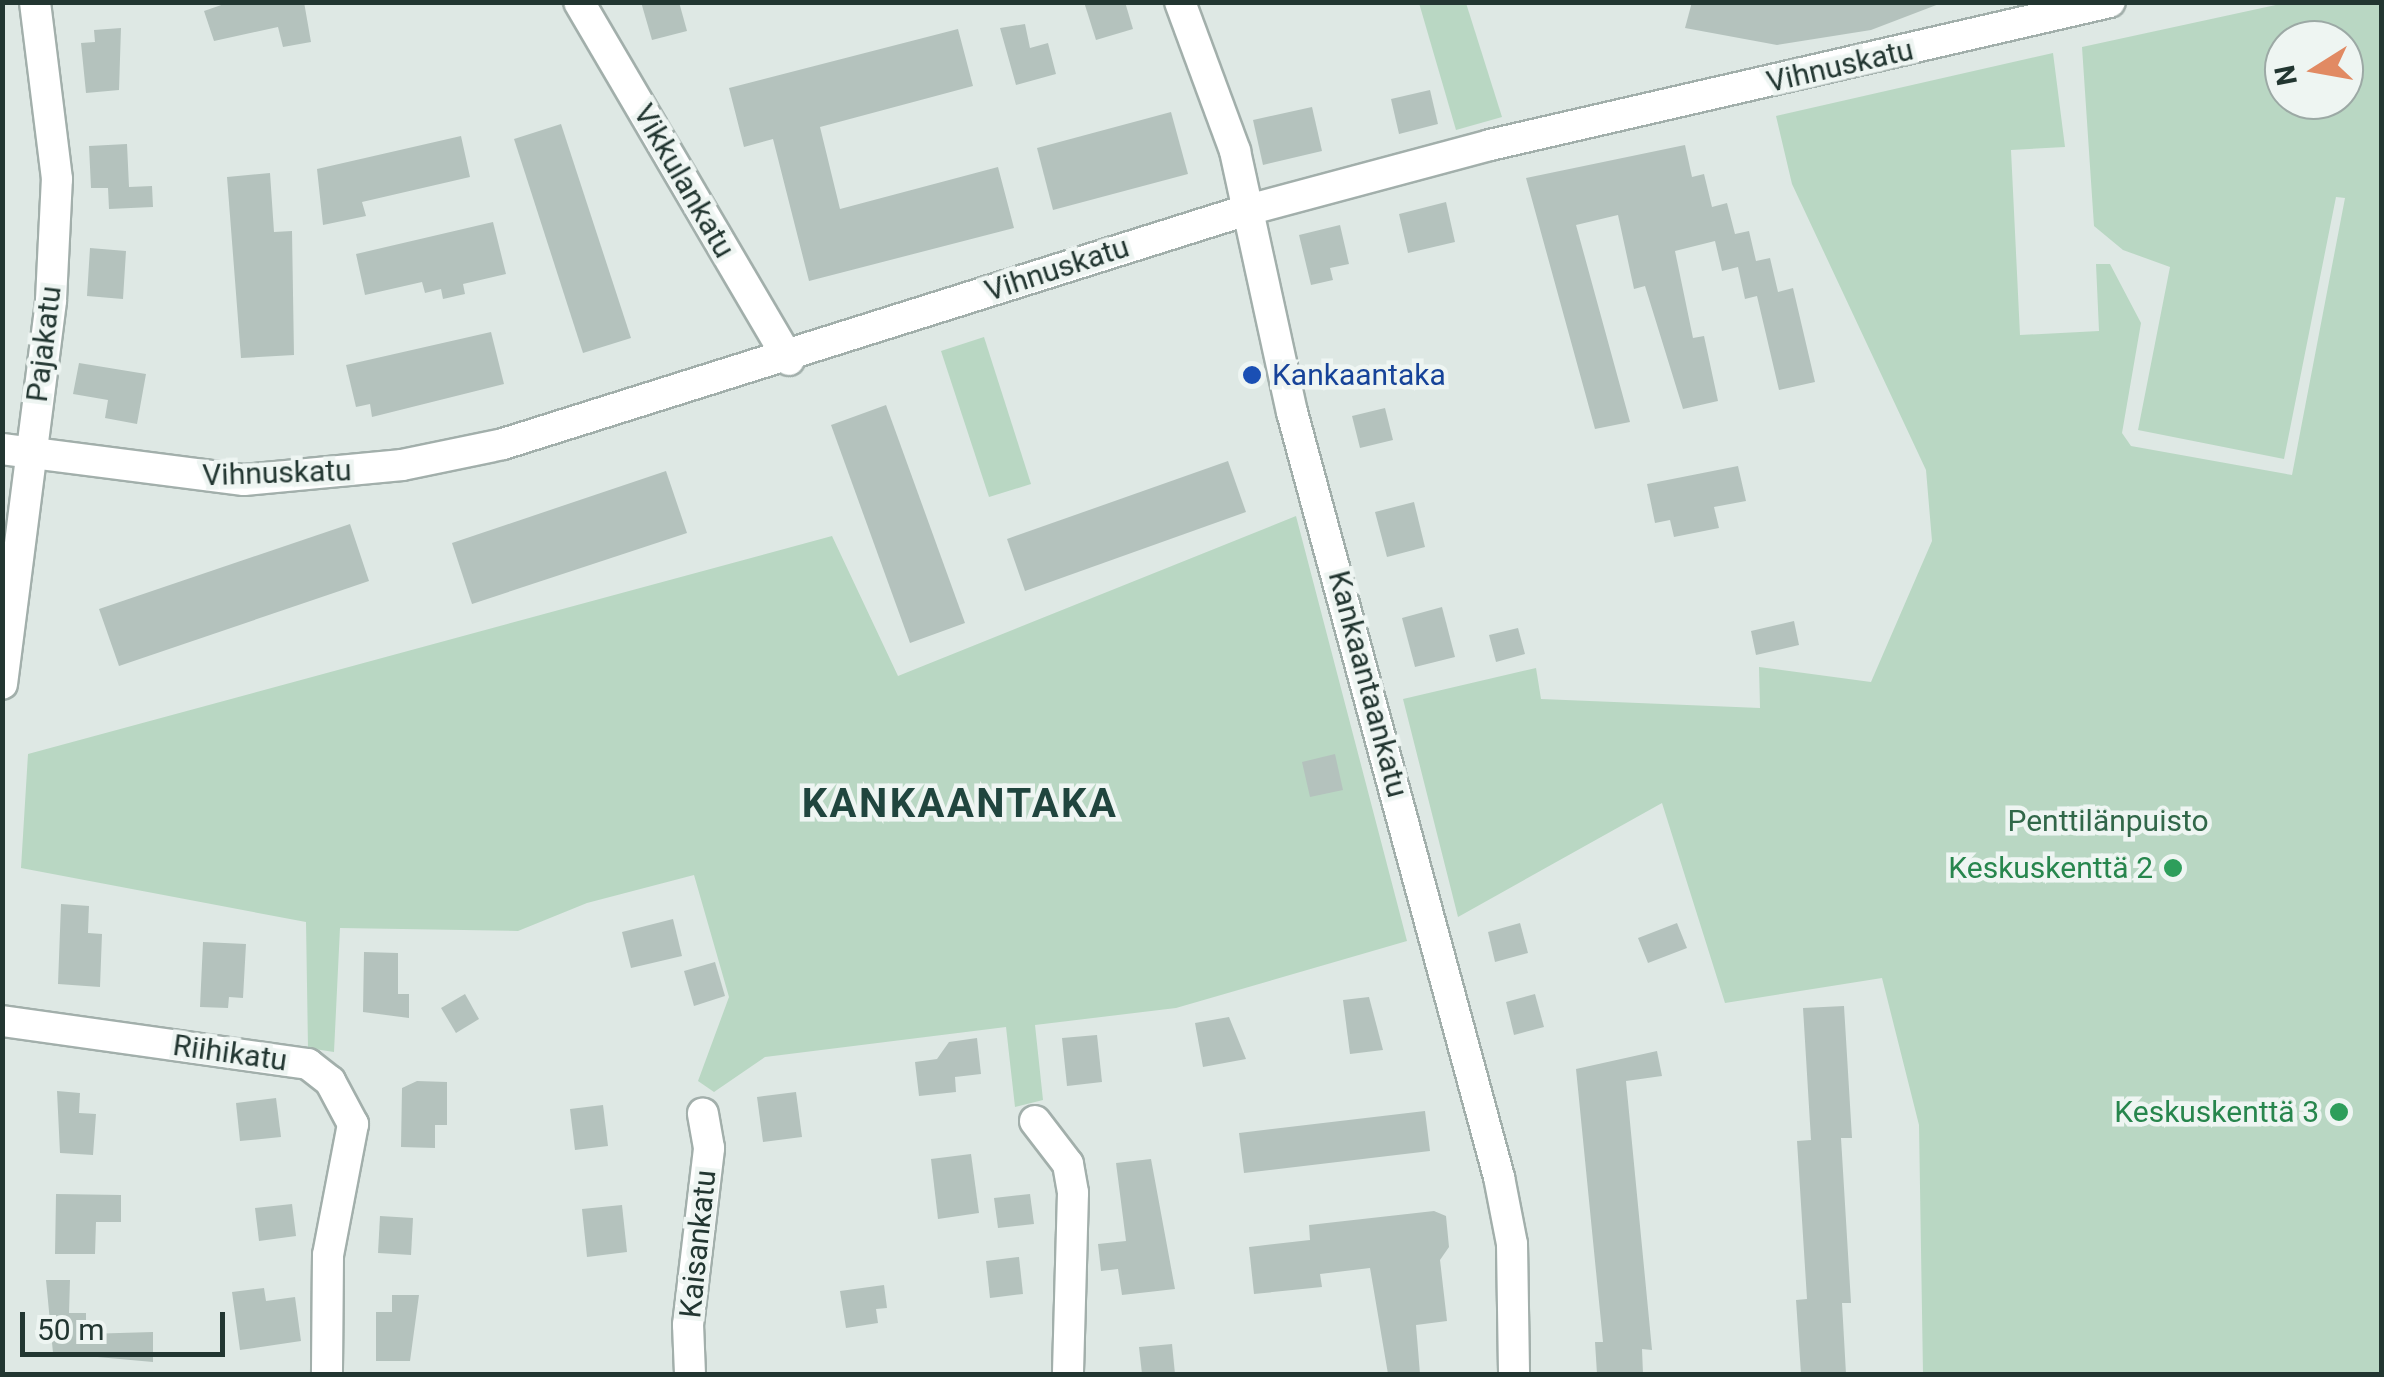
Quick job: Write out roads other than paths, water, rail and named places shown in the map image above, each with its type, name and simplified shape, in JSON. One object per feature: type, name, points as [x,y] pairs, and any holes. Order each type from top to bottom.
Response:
[{"type":"street","name":"Pajakatu","points":[[2,684],[17,451],[52,300],[56,179],[36,2]]},
{"type":"street","name":"Vikkulankatu","points":[[579,2],[788,360]]},
{"type":"street","name":"Kankaantaankatu","points":[[1180,2],[1235,151],[1244,210],[1499,1178],[1513,1263],[1514,1374]]},
{"type":"street","name":"Vihnuskatu","points":[[17,451],[244,480],[366,470],[502,444],[788,360],[1244,210],[1490,145],[2110,2]]},
{"type":"street","name":"Riihikatu","points":[[2,1021],[308,1064],[330,1080],[353,1124],[328,1255],[327,1374]]},
{"type":"street","name":"Kaisankatu","points":[[690,1374],[688,1325],[709,1148],[704,1114]]},
{"type":"street","points":[[1034,1121],[1068,1164],[1074,1193],[1068,1374]]},
{"type":"place","name":"Kankaantaka","points":[[1252,375]]},
{"type":"place","name":"Keskuskenttä 2","points":[[2173,868]]},
{"type":"place","name":"Keskuskenttä 3","points":[[2339,1112]]},
{"type":"district","name":"KANKAANTAKA","points":[[960,804]]},
{"type":"park label","name":"Penttilänpuisto","points":[[2108,821]]}]
